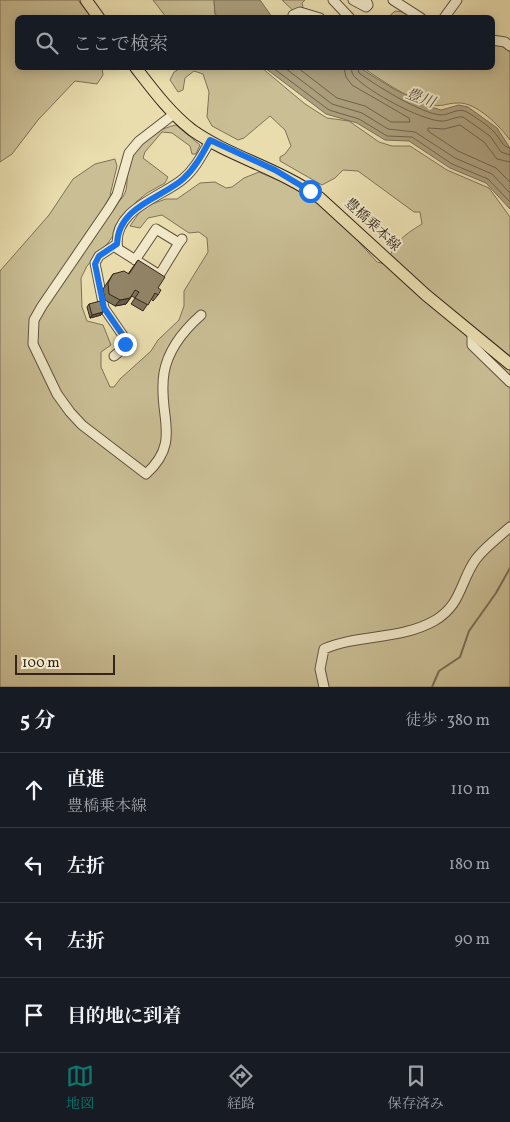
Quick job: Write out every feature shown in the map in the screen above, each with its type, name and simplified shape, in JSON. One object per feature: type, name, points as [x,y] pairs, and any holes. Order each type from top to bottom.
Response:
[{"type":"main road","points":[[86,0],[97,15]]},
{"type":"main road","name":"豊橋乗本線","points":[[138,70],[174,114],[210,140],[275,170],[307,188],[342,216],[426,295],[510,364]]},
{"type":"street","points":[[332,0],[347,15]]},
{"type":"street","points":[[353,0],[366,6],[368,5],[366,0]]},
{"type":"street","points":[[393,0],[416,15]]},
{"type":"street","points":[[446,15],[457,0]]},
{"type":"street","points":[[293,15],[300,12],[310,15]]},
{"type":"street","points":[[495,40],[506,42],[510,46]]},
{"type":"street","points":[[174,114],[139,141],[129,153],[117,195],[34,320],[33,344],[57,394],[70,412],[82,425],[146,474],[162,457],[165,447],[166,434],[163,402],[164,374],[168,360],[188,326],[200,315]]},
{"type":"street","points":[[135,260],[156,229],[181,241],[160,274],[135,260],[118,249],[117,244],[120,230],[133,211],[153,196],[182,180],[201,157],[210,140]]},
{"type":"street","points":[[114,356],[125,347],[124,337],[104,308],[95,264],[99,256],[117,244]]},
{"type":"street","points":[[472,333],[472,344],[510,382]]},
{"type":"street","points":[[324,687],[320,669],[324,649],[338,643],[409,632],[435,620],[458,598],[476,559],[510,528]]},
{"type":"shaded area","points":[[0,0],[78,0],[89,15],[15,15],[15,70],[102,70],[103,75],[97,84],[75,81],[38,120],[12,154],[0,162]]},
{"type":"shaded area","points":[[153,0],[214,0],[216,15],[164,15]]},
{"type":"shaded area","points":[[282,0],[305,0],[302,3],[305,15],[298,15]]},
{"type":"shaded area","points":[[395,11],[404,12],[408,15],[390,15]]},
{"type":"shaded area","points":[[495,44],[499,44],[510,52],[510,140],[494,122],[472,106],[458,103],[428,104],[402,93],[366,70],[495,70]]},
{"type":"shaded area","points":[[178,70],[264,70],[305,104],[327,118],[349,121],[379,142],[392,146],[410,146],[447,170],[489,188],[510,217],[510,687],[0,687],[0,271],[49,215],[73,179],[95,164],[115,159],[117,166],[110,195],[118,202],[123,197],[127,187],[127,170],[130,158],[143,141],[163,129],[176,125],[200,145],[196,154],[192,154],[190,146],[172,133],[162,132],[145,152],[143,158],[168,177],[165,183],[136,202],[108,243],[87,266],[81,278],[82,307],[87,321],[103,325],[111,345],[101,352],[101,367],[110,387],[114,387],[179,320],[184,306],[184,291],[208,252],[207,238],[199,232],[189,233],[162,215],[148,218],[140,228],[130,226],[139,213],[149,205],[166,199],[177,199],[200,183],[215,182],[226,188],[232,187],[244,178],[259,172],[300,190],[349,231],[377,262],[385,264],[400,241],[422,224],[420,212],[414,212],[358,171],[343,170],[335,178],[322,185],[280,161],[280,157],[291,146],[285,130],[270,116],[244,138],[238,140],[212,126],[207,117],[209,92],[203,74],[194,71],[185,78],[183,90],[178,92],[170,80],[174,72]]},
{"type":"water","points":[[214,0],[260,0],[271,15],[216,15]]},
{"type":"water","points":[[268,70],[363,70],[394,89],[428,106],[441,110],[459,105],[468,107],[497,128],[510,148],[510,209],[486,183],[450,168],[409,141],[385,140],[357,123],[326,114]]},
{"type":"building","points":[[138,260],[165,277],[158,288],[161,290],[158,295],[155,293],[148,305],[135,298],[139,292],[135,290],[130,298],[120,300],[109,294],[108,283],[113,274],[124,271],[129,274]]},
{"type":"building","points":[[100,301],[103,312],[92,315],[89,304]]},
{"type":"waterway","points":[[432,687],[439,671],[460,657],[469,631],[496,593],[510,568]]},
{"type":"route","points":[[125,344],[124,337],[104,308],[95,264],[99,256],[114,244],[117,244],[120,230],[133,211],[153,196],[182,180],[192,170],[210,140],[275,170],[310,191]]},
{"type":"water label","name":"豊川","points":[[420,99]]}]
